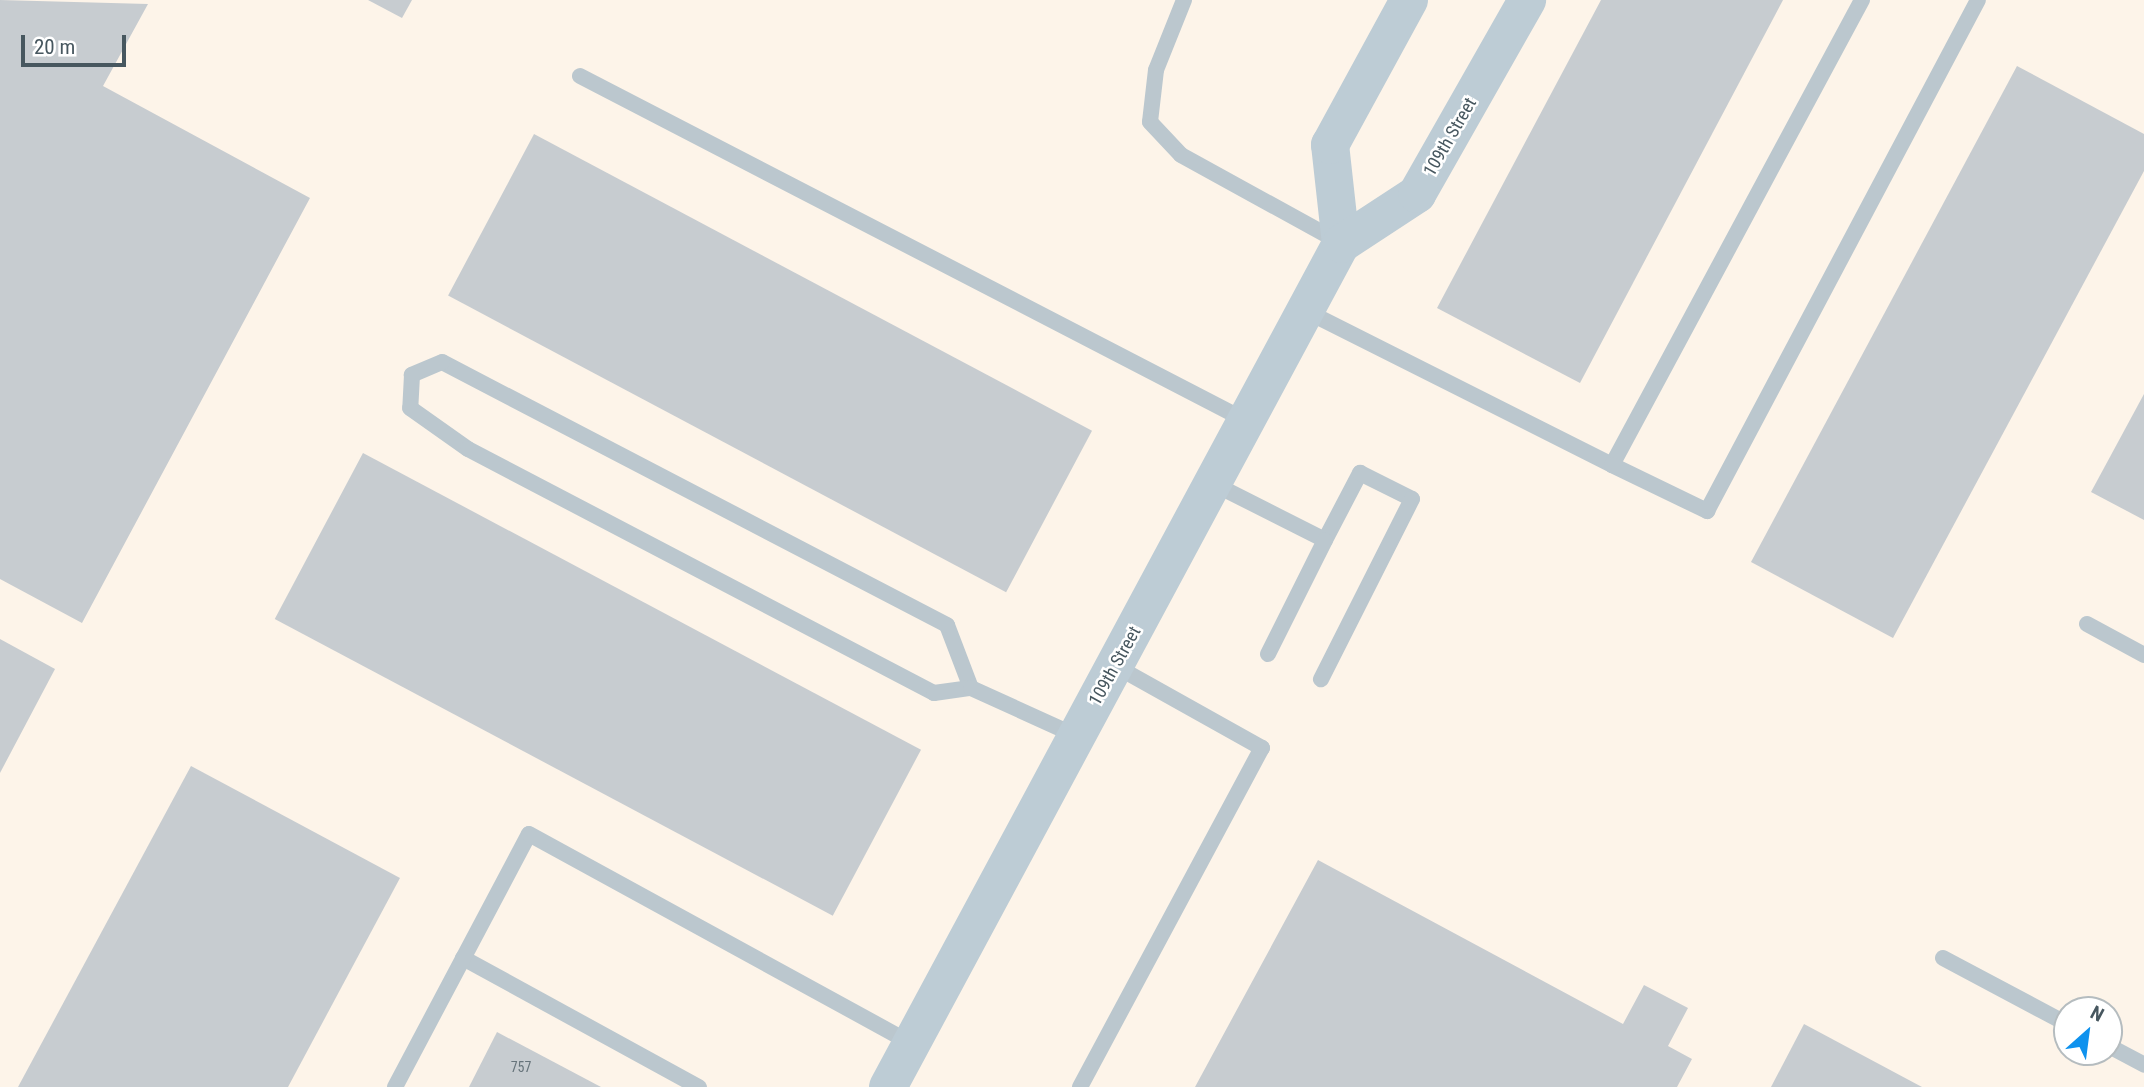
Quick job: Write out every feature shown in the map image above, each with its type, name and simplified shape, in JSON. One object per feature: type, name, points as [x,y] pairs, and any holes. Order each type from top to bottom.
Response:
[{"type":"street","points":[[1341,244],[1330,145],[1409,0]]},
{"type":"street","name":"109th Street","points":[[888,1087],[1341,244],[1417,194],[1527,0]]},
{"type":"lane","points":[[1184,0],[1156,70],[1150,122],[1181,155],[1341,244]]},
{"type":"lane","points":[[1612,465],[1862,0]]},
{"type":"lane","points":[[1306,311],[1707,510],[1979,0]]},
{"type":"lane","points":[[580,76],[1247,421]]},
{"type":"lane","points":[[971,688],[947,625],[442,362],[412,375],[410,408],[468,449],[934,693],[971,688],[1077,736]]},
{"type":"lane","points":[[1268,654],[1360,473],[1412,499],[1321,679]]},
{"type":"lane","points":[[1214,484],[1325,540]]},
{"type":"lane","points":[[2087,624],[2144,655]]},
{"type":"lane","points":[[1080,1087],[1262,748],[1115,666]]},
{"type":"lane","points":[[395,1087],[529,834],[911,1043]]},
{"type":"lane","points":[[463,958],[699,1087]]},
{"type":"lane","points":[[1943,958],[2053,1017]]},
{"type":"lane","points":[[2123,1054],[2144,1065]]},
{"type":"shaded area","points":[[0,0],[2144,0],[2144,1087],[0,1087]]},
{"type":"building","points":[[0,0],[148,4],[103,86],[310,198],[82,623],[0,579]]},
{"type":"building","points":[[368,0],[412,0],[402,18]]},
{"type":"building","points":[[1601,0],[1783,0],[1580,383],[1437,308]]},
{"type":"building","points":[[2017,66],[2144,134],[2144,171],[1893,638],[1751,562]]},
{"type":"building","points":[[534,134],[1092,431],[1006,592],[448,296]]},
{"type":"building","points":[[2144,394],[2144,520],[2091,492]]},
{"type":"building","points":[[363,453],[921,750],[833,916],[275,619]]},
{"type":"building","points":[[0,639],[55,669],[0,773]]},
{"type":"building","points":[[191,766],[400,878],[288,1087],[18,1087]]},
{"type":"building","points":[[1318,860],[1623,1024],[1644,985],[1688,1008],[1668,1046],[1692,1059],[1677,1087],[1195,1087]]},
{"type":"building","points":[[1804,1024],[1922,1087],[1771,1087]]},
{"type":"building","points":[[497,1032],[601,1087],[469,1087]]}]
